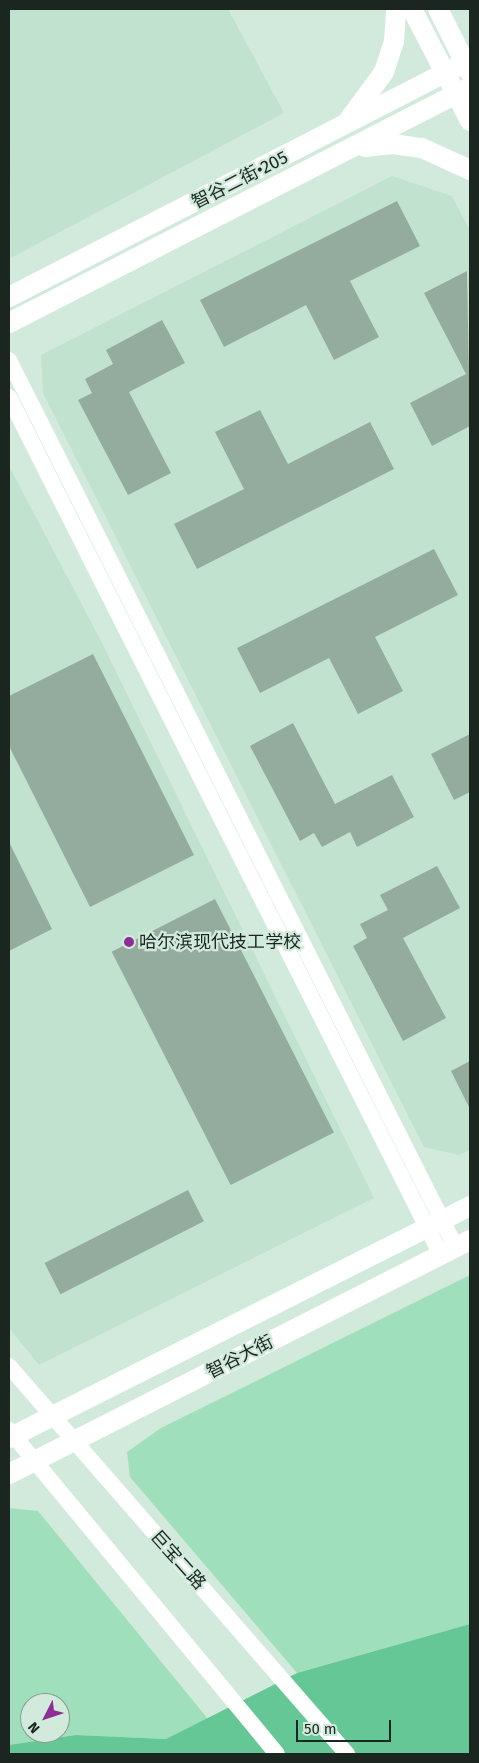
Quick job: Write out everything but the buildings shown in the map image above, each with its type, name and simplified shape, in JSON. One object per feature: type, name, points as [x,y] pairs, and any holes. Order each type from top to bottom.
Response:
[{"type":"main road","points":[[338,131],[368,99],[384,72],[394,41],[396,9]]},
{"type":"main road","points":[[412,9],[446,73],[463,90],[470,121]]},
{"type":"main road","points":[[438,9],[469,65]]},
{"type":"main road","name":"智谷二街•205","points":[[9,297],[338,131],[446,73],[469,65]]},
{"type":"main road","name":"智谷二街•205","points":[[9,323],[351,150],[463,90]]},
{"type":"main road","points":[[351,150],[382,144],[407,146],[436,153],[470,170]]},
{"type":"main road","name":"智谷大街","points":[[10,1435],[52,1418],[470,1206]]},
{"type":"main road","name":"智谷大街","points":[[9,1474],[456,1248]]},
{"type":"street","points":[[9,360],[434,1225]]},
{"type":"street","points":[[9,397],[434,1225],[456,1248]]},
{"type":"street","name":"巨宝二路","points":[[9,1366],[72,1442],[257,1647],[347,1754]]},
{"type":"street","points":[[10,1435],[277,1754]]},
{"type":"shaded area","points":[[9,9],[228,9],[284,113],[11,258]]},
{"type":"shaded area","points":[[392,176],[452,196],[470,231],[470,1150],[459,1155],[424,1147],[43,393],[41,355]]},
{"type":"shaded area","name":"哈尔滨现代技工学校","points":[[9,466],[101,641],[374,1198],[39,1365],[9,1328]]},
{"type":"shaded area","points":[[470,1275],[470,1624],[297,1673],[130,1477],[127,1452],[161,1428]]},
{"type":"shaded area","points":[[9,1508],[38,1511],[208,1719],[166,1739],[70,1736],[70,1693],[20,1693],[20,1743],[22,1743],[9,1745]]},
{"type":"shaded area","points":[[470,1624],[470,1754],[9,1754],[9,1745],[22,1743],[70,1743],[70,1736],[76,1735],[166,1739],[297,1673]]},
{"type":"place","name":"哈尔滨现代技工学校","points":[[129,942]]}]
